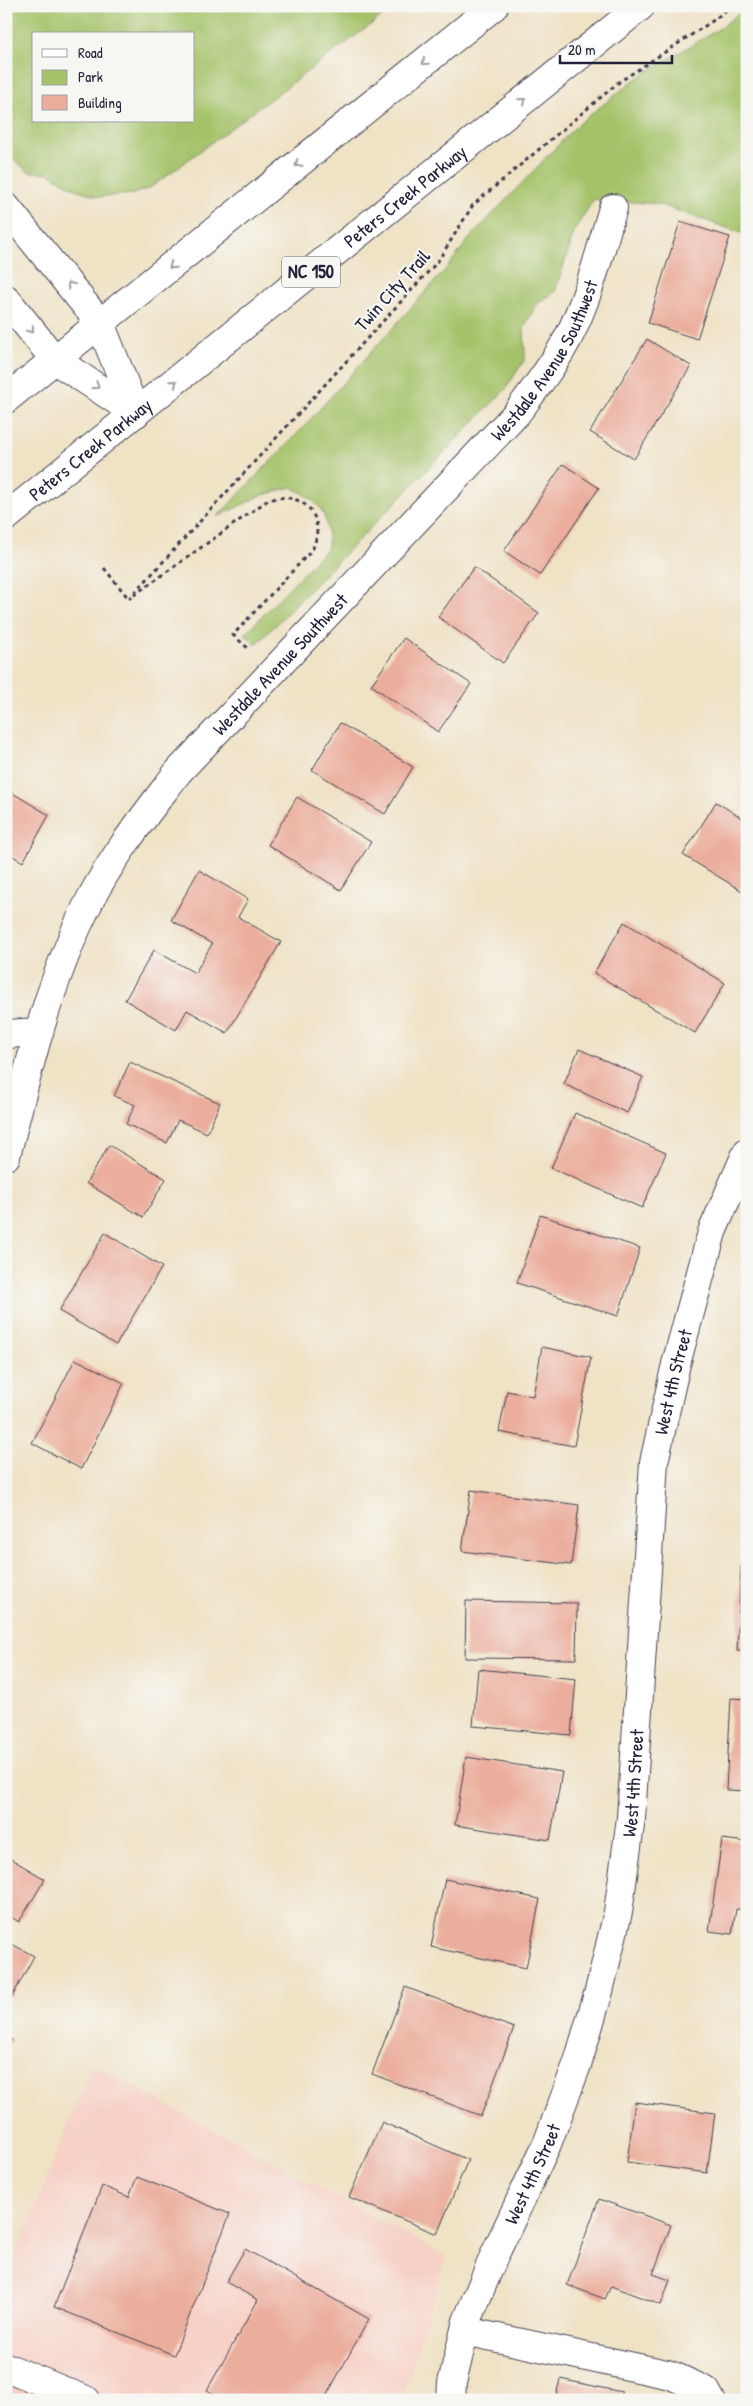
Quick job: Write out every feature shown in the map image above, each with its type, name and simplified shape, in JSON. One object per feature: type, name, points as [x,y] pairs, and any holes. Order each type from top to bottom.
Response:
[{"type":"main road","points":[[6,399],[494,6]]},
{"type":"main road","name":"Peters Creek Parkway","points":[[6,517],[641,6]]},
{"type":"main road","points":[[6,207],[100,323],[136,413]]},
{"type":"main road","name":"Westdale Avenue Southwest","points":[[6,1156],[39,1032],[57,976],[90,900],[131,832],[178,772],[516,414],[544,376],[568,338],[589,288],[614,208]]},
{"type":"main road","points":[[6,299],[55,360],[136,413]]},
{"type":"main road","points":[[6,1034],[39,1032]]},
{"type":"main road","name":"West 4th Street","points":[[451,2400],[452,2383],[464,2331],[494,2254],[547,2144],[578,2062],[599,1991],[618,1912],[631,1818],[654,1462],[676,1364],[712,1232],[740,1198],[747,1152]]},
{"type":"main road","points":[[464,2331],[671,2375],[706,2391],[711,2400]]},
{"type":"main road","points":[[6,2367],[86,2400]]},
{"type":"path","name":"Twin City Trail","points":[[128,599],[438,261],[473,205],[619,82],[714,20],[731,6]]},
{"type":"path","points":[[104,568],[128,599],[268,500],[284,497],[300,501],[307,506],[315,519],[318,536],[312,550],[233,634],[273,672]]},
{"type":"shaded area","points":[[92,2064],[446,2256],[402,2400],[6,2400],[6,2275],[28,2227]]},
{"type":"green space","points":[[6,6],[396,6],[150,188],[133,194],[99,197],[75,189],[49,173],[29,172],[6,153]]},
{"type":"green space","points":[[747,7],[747,235],[658,204],[594,199],[576,227],[555,292],[538,303],[524,327],[525,359],[505,390],[256,645],[245,634],[328,547],[325,517],[317,504],[292,487],[260,496],[217,517],[299,432],[446,269],[469,239],[576,126],[634,80],[720,28]]},
{"type":"building","points":[[680,222],[730,237],[697,339],[648,323]]},
{"type":"building","points":[[647,339],[691,366],[634,459],[590,432]]},
{"type":"building","points":[[563,464],[599,488],[540,575],[504,551]]},
{"type":"building","points":[[474,567],[539,613],[503,663],[438,617]]},
{"type":"building","points":[[404,638],[471,684],[438,732],[371,685]]},
{"type":"building","points":[[340,723],[413,767],[385,814],[312,770]]},
{"type":"building","points":[[6,789],[49,815],[23,862],[6,852]]},
{"type":"building","points":[[297,797],[371,842],[341,890],[268,845]]},
{"type":"building","points":[[716,802],[747,821],[747,894],[683,855]]},
{"type":"building","points":[[199,870],[248,899],[238,917],[281,942],[227,1033],[187,1010],[176,1030],[125,1000],[154,950],[195,973],[212,944],[171,920]]},
{"type":"building","points":[[624,922],[725,983],[695,1033],[594,973]]},
{"type":"building","points":[[579,1049],[643,1077],[627,1113],[564,1084]]},
{"type":"building","points":[[130,1062],[220,1103],[207,1133],[178,1120],[167,1143],[126,1124],[135,1105],[114,1096]]},
{"type":"building","points":[[575,1113],[666,1153],[642,1208],[551,1168]]},
{"type":"building","points":[[109,1145],[166,1179],[143,1217],[86,1183]]},
{"type":"building","points":[[540,1215],[640,1248],[618,1316],[517,1283]]},
{"type":"building","points":[[105,1233],[162,1267],[116,1345],[59,1311]]},
{"type":"building","points":[[542,1347],[591,1357],[574,1446],[499,1432],[507,1391],[533,1396]]},
{"type":"building","points":[[75,1359],[124,1383],[81,1469],[32,1443]]},
{"type":"building","points":[[471,1490],[579,1505],[571,1565],[462,1551]]},
{"type":"building","points":[[741,1566],[747,1567],[747,1651],[737,1651]]},
{"type":"building","points":[[466,1601],[577,1603],[576,1659],[465,1658]]},
{"type":"building","points":[[478,1669],[576,1679],[571,1735],[473,1726]]},
{"type":"building","points":[[731,1698],[747,1699],[747,1791],[726,1790]]},
{"type":"building","points":[[466,1757],[562,1772],[550,1840],[455,1825]]},
{"type":"building","points":[[722,1839],[747,1842],[747,1910],[736,1909],[732,1934],[709,1931]]},
{"type":"building","points":[[6,1856],[45,1879],[19,1922],[6,1914]]},
{"type":"building","points":[[445,1879],[540,1899],[526,1968],[431,1947]]},
{"type":"building","points":[[6,1941],[34,1956],[12,1997],[6,1994]]},
{"type":"building","points":[[405,1987],[514,2028],[481,2116],[372,2074]]},
{"type":"building","points":[[6,2036],[12,2040],[6,2049]]},
{"type":"building","points":[[635,2102],[715,2113],[707,2173],[627,2162]]},
{"type":"building","points":[[382,2122],[468,2160],[437,2234],[349,2197]]},
{"type":"building","points":[[137,2177],[230,2214],[174,2355],[54,2307],[102,2186],[129,2197]]},
{"type":"building","points":[[599,2199],[671,2225],[653,2274],[670,2280],[661,2305],[611,2286],[605,2299],[567,2285]]},
{"type":"building","points":[[245,2249],[369,2319],[324,2400],[224,2400],[207,2390],[258,2300],[226,2282]]},
{"type":"building","points":[[560,2379],[622,2392],[621,2400],[555,2400]]}]
